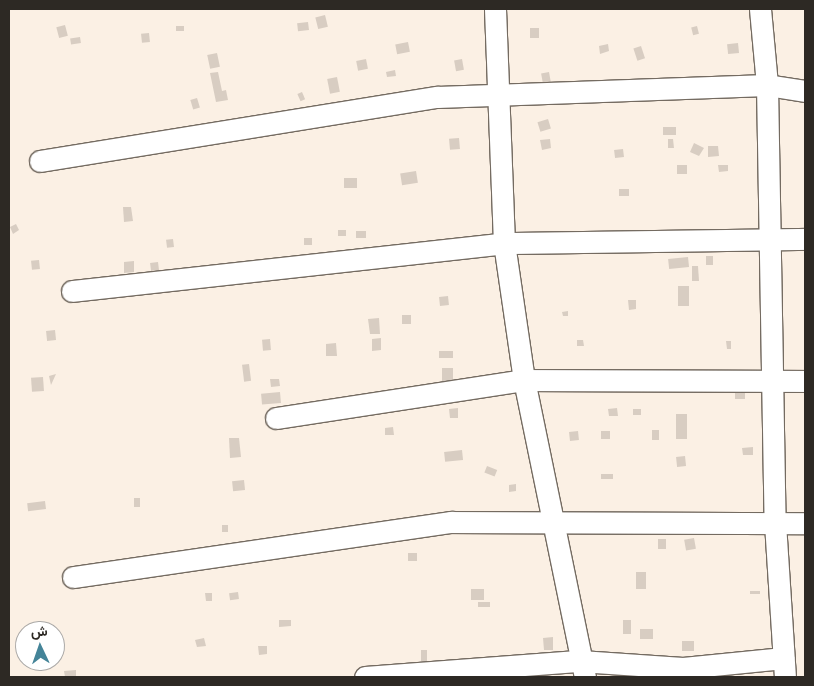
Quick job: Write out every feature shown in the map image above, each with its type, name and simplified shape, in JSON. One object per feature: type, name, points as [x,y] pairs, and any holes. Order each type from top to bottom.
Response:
[{"type":"street","points":[[495,9],[504,243],[524,380],[582,669]]},
{"type":"street","points":[[365,677],[582,669],[784,667],[775,523],[767,85],[760,9]]},
{"type":"street","points":[[40,161],[437,97],[767,85],[805,91]]},
{"type":"street","points":[[72,291],[504,243],[770,241],[805,239]]},
{"type":"street","points":[[276,418],[524,380],[805,381]]},
{"type":"street","points":[[73,577],[452,522],[805,523]]},
{"type":"building","points":[[325,15],[328,27],[318,29],[315,17]]},
{"type":"building","points":[[308,22],[309,30],[298,31],[297,23]]},
{"type":"building","points":[[65,25],[68,36],[59,38],[56,27]]},
{"type":"building","points":[[176,26],[184,26],[184,31],[176,31]]},
{"type":"building","points":[[697,26],[699,34],[693,35],[691,27]]},
{"type":"building","points":[[530,28],[539,28],[539,38],[530,38]]},
{"type":"building","points":[[149,33],[150,42],[142,43],[141,34]]},
{"type":"building","points":[[80,37],[81,43],[71,44],[70,39]]},
{"type":"building","points":[[408,42],[410,52],[397,54],[395,44]]},
{"type":"building","points":[[738,43],[739,53],[728,54],[727,44]]},
{"type":"building","points":[[608,44],[609,51],[600,54],[599,46]]},
{"type":"building","points":[[641,46],[645,58],[637,61],[633,48]]},
{"type":"building","points":[[217,53],[220,67],[210,69],[207,55]]},
{"type":"building","points":[[366,59],[368,69],[358,71],[356,61]]},
{"type":"building","points":[[462,59],[464,70],[456,71],[454,60]]},
{"type":"building","points":[[395,70],[396,76],[387,77],[386,72]]},
{"type":"building","points":[[218,72],[222,91],[226,90],[228,100],[216,102],[210,73]]},
{"type":"building","points":[[549,72],[551,83],[543,84],[541,73]]},
{"type":"building","points":[[337,77],[340,92],[330,94],[327,79]]},
{"type":"building","points":[[302,92],[305,99],[301,101],[297,94]]},
{"type":"building","points":[[197,98],[200,108],[193,110],[190,100]]},
{"type":"building","points":[[548,119],[551,129],[540,132],[537,122]]},
{"type":"building","points":[[663,127],[676,127],[676,135],[663,135]]},
{"type":"building","points":[[459,138],[460,149],[450,150],[449,139]]},
{"type":"building","points":[[550,139],[551,148],[542,150],[540,140]]},
{"type":"building","points":[[668,139],[673,139],[674,148],[668,148]]},
{"type":"building","points":[[694,143],[704,148],[699,156],[690,152]]},
{"type":"building","points":[[708,146],[718,146],[719,156],[708,157]]},
{"type":"building","points":[[623,149],[624,157],[615,158],[614,150]]},
{"type":"building","points":[[677,165],[687,165],[687,174],[677,174]]},
{"type":"building","points":[[718,165],[728,165],[728,171],[719,172]]},
{"type":"building","points":[[416,171],[418,183],[402,185],[400,174]]},
{"type":"building","points":[[344,178],[357,178],[357,188],[344,188]]},
{"type":"building","points":[[619,189],[629,189],[629,196],[619,196]]},
{"type":"building","points":[[123,207],[131,207],[133,221],[124,222]]},
{"type":"building","points":[[16,224],[19,230],[13,234],[10,227]]},
{"type":"building","points":[[338,230],[346,230],[346,236],[338,236]]},
{"type":"building","points":[[356,231],[366,231],[366,238],[356,238]]},
{"type":"building","points":[[304,238],[312,238],[312,245],[304,245]]},
{"type":"building","points":[[173,239],[174,247],[167,248],[166,240]]},
{"type":"building","points":[[706,256],[713,256],[713,265],[706,265]]},
{"type":"building","points":[[688,257],[689,267],[669,269],[668,259]]},
{"type":"building","points":[[39,260],[40,269],[32,270],[31,261]]},
{"type":"building","points":[[134,261],[134,272],[124,273],[124,262]]},
{"type":"building","points":[[158,262],[159,270],[151,271],[150,263]]},
{"type":"building","points":[[692,266],[698,266],[699,281],[692,281]]},
{"type":"building","points":[[678,286],[689,286],[689,306],[678,306]]},
{"type":"building","points":[[448,296],[449,305],[440,306],[439,297]]},
{"type":"building","points":[[628,300],[636,300],[636,309],[629,310]]},
{"type":"building","points":[[568,311],[568,316],[563,316],[562,312]]},
{"type":"building","points":[[402,315],[411,315],[411,324],[402,324]]},
{"type":"building","points":[[379,318],[380,334],[370,334],[368,319]]},
{"type":"building","points":[[55,330],[56,340],[47,341],[46,331]]},
{"type":"building","points":[[381,338],[381,350],[372,351],[372,339]]},
{"type":"building","points":[[270,339],[271,350],[263,351],[262,340]]},
{"type":"building","points":[[577,340],[583,340],[584,346],[577,346]]},
{"type":"building","points":[[726,341],[731,341],[731,349],[727,349]]},
{"type":"building","points":[[336,343],[337,356],[326,356],[326,344]]},
{"type":"building","points":[[439,351],[453,351],[453,358],[439,358]]},
{"type":"building","points":[[249,364],[251,381],[244,382],[242,365]]},
{"type":"building","points":[[442,368],[453,368],[453,381],[442,381]]},
{"type":"building","points":[[56,374],[51,385],[49,376]]},
{"type":"building","points":[[43,377],[44,391],[32,392],[31,378]]},
{"type":"building","points":[[270,379],[279,379],[280,386],[271,387]]},
{"type":"building","points":[[280,392],[281,403],[262,405],[261,394]]},
{"type":"building","points":[[735,393],[745,393],[745,399],[735,399]]},
{"type":"building","points":[[458,408],[458,418],[450,418],[449,409]]},
{"type":"building","points":[[617,408],[618,416],[609,416],[608,409]]},
{"type":"building","points":[[633,409],[641,409],[641,415],[633,415]]},
{"type":"building","points":[[676,414],[687,414],[687,439],[676,439]]},
{"type":"building","points":[[393,427],[394,435],[385,435],[385,428]]},
{"type":"building","points":[[652,430],[659,430],[659,440],[652,440]]},
{"type":"building","points":[[578,431],[579,440],[570,441],[569,432]]},
{"type":"building","points":[[601,431],[610,431],[610,439],[601,439]]},
{"type":"building","points":[[229,438],[239,438],[241,457],[230,458]]},
{"type":"building","points":[[753,447],[753,455],[743,455],[742,448]]},
{"type":"building","points":[[462,450],[463,460],[445,462],[444,452]]},
{"type":"building","points":[[685,456],[686,466],[677,467],[676,457]]},
{"type":"building","points":[[487,466],[497,470],[495,477],[484,472]]},
{"type":"building","points":[[601,474],[613,474],[613,479],[601,479]]},
{"type":"building","points":[[244,480],[245,490],[233,491],[232,481]]},
{"type":"building","points":[[516,484],[516,491],[509,492],[509,485]]},
{"type":"building","points":[[134,498],[140,498],[140,507],[134,507]]},
{"type":"building","points":[[45,501],[46,509],[28,511],[27,503]]},
{"type":"building","points":[[222,525],[228,525],[228,532],[222,532]]},
{"type":"building","points":[[694,538],[696,549],[686,551],[684,540]]},
{"type":"building","points":[[658,539],[666,539],[666,549],[658,549]]},
{"type":"building","points":[[408,553],[417,553],[417,561],[408,561]]},
{"type":"building","points":[[636,572],[646,572],[646,589],[636,589]]},
{"type":"building","points":[[471,589],[484,589],[484,600],[471,600]]},
{"type":"building","points":[[750,591],[760,591],[760,594],[750,594]]},
{"type":"building","points":[[238,592],[239,599],[230,600],[229,593]]},
{"type":"building","points":[[205,593],[212,593],[212,601],[206,601]]},
{"type":"building","points":[[478,602],[490,602],[490,607],[478,607]]},
{"type":"building","points":[[279,620],[291,620],[291,626],[279,627]]},
{"type":"building","points":[[623,620],[631,620],[631,634],[623,634]]},
{"type":"building","points":[[640,629],[653,629],[653,639],[640,639]]},
{"type":"building","points":[[553,637],[553,650],[544,650],[543,638]]},
{"type":"building","points":[[204,638],[206,646],[197,647],[195,640]]},
{"type":"building","points":[[682,641],[694,641],[694,651],[682,651]]},
{"type":"building","points":[[258,646],[267,646],[267,654],[259,655]]},
{"type":"building","points":[[421,650],[427,650],[427,661],[421,661]]},
{"type":"building","points":[[76,670],[76,677],[65,677],[65,671]]}]
